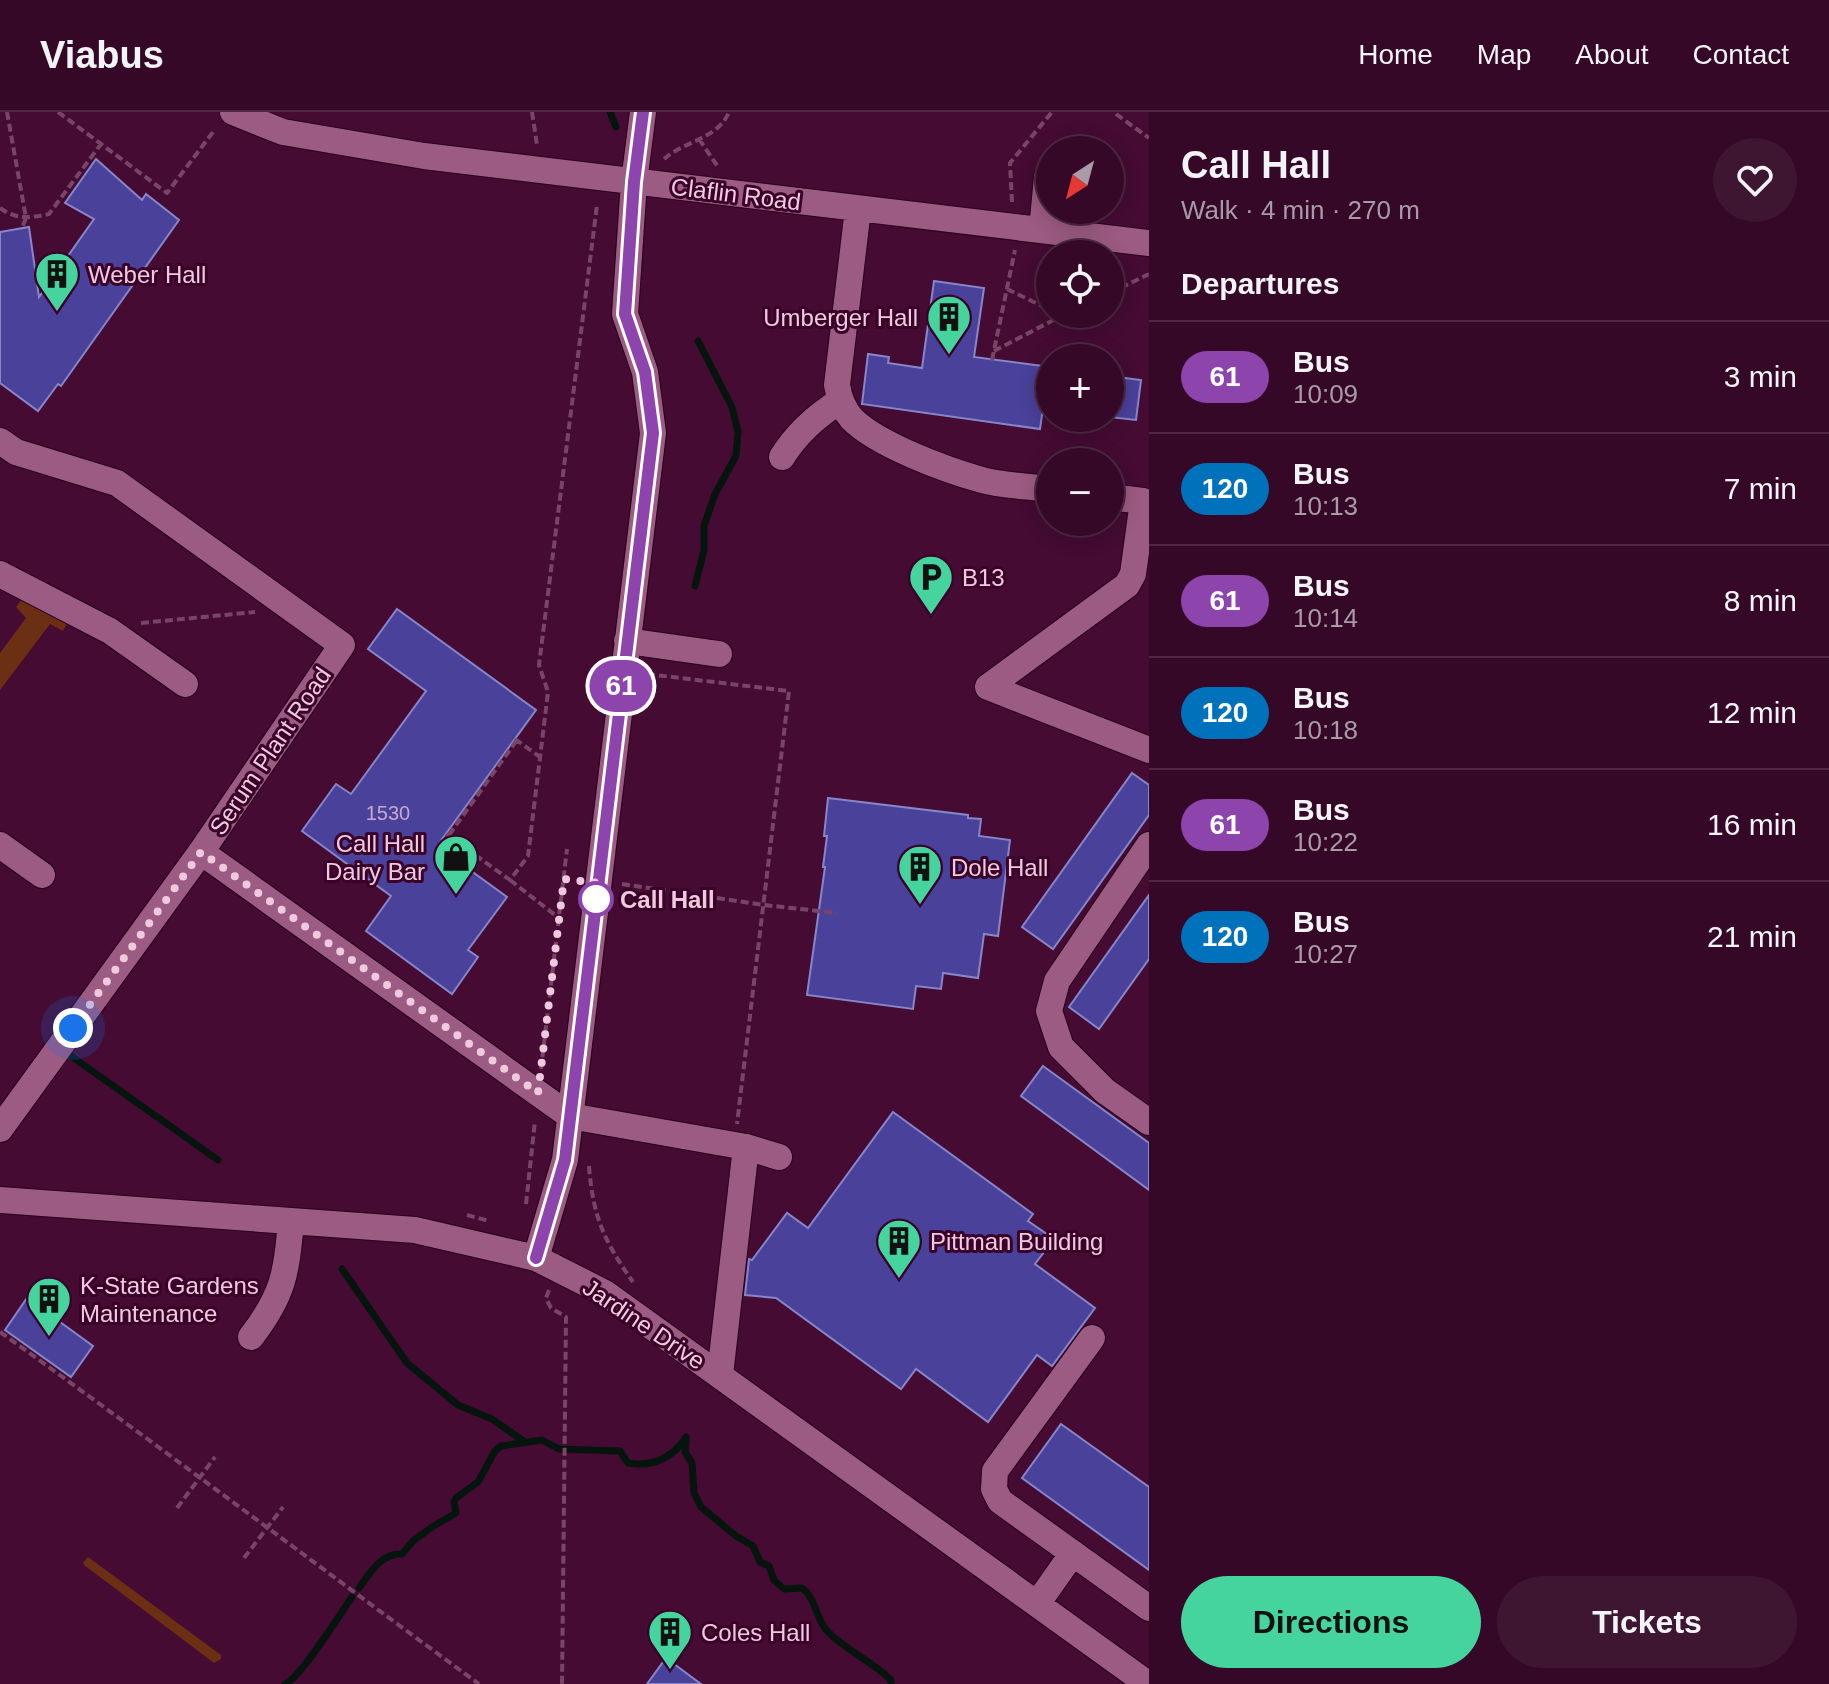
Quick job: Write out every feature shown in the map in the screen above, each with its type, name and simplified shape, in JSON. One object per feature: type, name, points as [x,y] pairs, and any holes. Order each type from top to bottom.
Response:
[{"type":"street","name":"Claflin Road","points":[[233,112],[283,132],[359,146],[1149,243]]},
{"type":"street","points":[[539,1249],[565,1160],[653,433],[645,372],[625,314],[634,182],[643,112]]},
{"type":"street","points":[[858,209],[837,385],[840,401],[853,419],[885,441],[936,464],[984,481],[1036,487]]},
{"type":"street","points":[[1042,230],[1043,224]]},
{"type":"street","points":[[782,457],[816,416],[840,401]]},
{"type":"street","name":"Serum Plant Road","points":[[0,441],[16,452],[117,483],[342,645],[201,852],[0,1129]]},
{"type":"street","points":[[1124,499],[1143,501],[1133,574],[1127,585],[988,687],[1149,750]]},
{"type":"street","points":[[0,574],[110,631],[185,684]]},
{"type":"street","points":[[627,641],[719,654]]},
{"type":"street","points":[[0,845],[42,875]]},
{"type":"street","points":[[1149,845],[1057,981],[1049,1011],[1061,1047],[1105,1091],[1149,1122]]},
{"type":"street","points":[[201,852],[570,1116],[738,1146],[779,1157]]},
{"type":"street","points":[[720,1375],[738,1146]]},
{"type":"street","name":"Jardine Drive","points":[[0,1200],[415,1230],[539,1249],[720,1375],[890,1484],[1037,1604],[1148,1684]]},
{"type":"street","points":[[251,1337],[270,1312],[286,1274],[291,1222]]},
{"type":"street","points":[[1092,1338],[995,1471],[994,1489],[1000,1501],[1149,1608]]},
{"type":"street","points":[[1037,1604],[1073,1553]]},
{"type":"path","points":[[7,112],[26,218],[22,228]]},
{"type":"path","points":[[58,112],[167,193],[213,132]]},
{"type":"path","points":[[532,112],[537,149]]},
{"type":"path","points":[[664,159],[699,139],[725,120],[729,112]]},
{"type":"path","points":[[1012,202],[1010,163],[1052,112]]},
{"type":"path","points":[[1116,114],[1149,138]]},
{"type":"path","points":[[699,139],[720,170]]},
{"type":"path","points":[[0,208],[11,216],[26,218],[49,214],[101,144]]},
{"type":"path","points":[[510,880],[528,856],[548,692],[539,665],[597,205]]},
{"type":"path","points":[[992,360],[1015,250]]},
{"type":"path","points":[[1124,286],[1149,274]]},
{"type":"path","points":[[1007,289],[1036,303]]},
{"type":"path","points":[[994,351],[1037,328]]},
{"type":"path","points":[[132,624],[270,611]]},
{"type":"path","points":[[644,674],[789,691],[738,1146]]},
{"type":"path","points":[[540,757],[516,740],[447,834],[559,918]]},
{"type":"path","points":[[539,1249],[523,1231],[567,849]]},
{"type":"path","points":[[564,879],[837,913]]},
{"type":"path","points":[[588,1161],[591,1196],[602,1232],[634,1284],[623,1278]]},
{"type":"path","points":[[465,1215],[494,1222]]},
{"type":"path","points":[[0,1332],[201,1476],[479,1684]]},
{"type":"path","points":[[562,1684],[563,1416]]},
{"type":"path","points":[[177,1508],[215,1457]]},
{"type":"path","points":[[244,1558],[283,1507]]},
{"type":"shaded area","points":[[21,600],[67,623],[63,631],[50,624],[0,690],[0,653],[26,618],[16,607]]},
{"type":"shaded area","points":[[88,1557],[221,1655],[221,1659],[214,1663],[84,1565]]},
{"type":"building","name":"Weber Hall","points":[[96,159],[142,200],[146,194],[179,220],[61,386],[58,384],[38,411],[0,383],[0,232],[29,227],[39,297],[94,219],[65,203]]},
{"type":"building","name":"Umberger Hall","points":[[934,281],[984,288],[974,357],[1036,365],[1036,428],[862,404],[868,354],[889,357],[888,363],[922,368]]},
{"type":"building","points":[[1124,378],[1141,380],[1136,420],[1124,419]]},
{"type":"building","points":[[397,609],[536,710],[437,846],[507,897],[468,950],[478,957],[452,994],[366,931],[391,896],[302,831],[336,784],[351,794],[426,691],[368,649]]},
{"type":"building","points":[[1132,773],[1149,785],[1149,815],[1053,949],[1022,927]]},
{"type":"building","name":"Dole Hall","points":[[828,798],[968,815],[968,818],[981,819],[979,836],[1010,840],[998,936],[984,934],[978,978],[943,973],[941,989],[916,986],[913,1009],[807,995],[825,867]]},
{"type":"building","points":[[1149,895],[1149,959],[1099,1029],[1069,1007]]},
{"type":"building","points":[[1043,1066],[1149,1143],[1149,1190],[1021,1096]]},
{"type":"building","name":"Pittman Building","points":[[893,1112],[1033,1214],[1028,1221],[1054,1239],[1035,1264],[1095,1308],[1052,1366],[1037,1355],[988,1422],[916,1369],[901,1389],[776,1298],[745,1295],[749,1259],[752,1260],[787,1213],[808,1228]]},
{"type":"building","name":"K-State Gardens Maintenance","points":[[27,1298],[93,1346],[71,1377],[5,1330]]},
{"type":"building","points":[[1061,1424],[1149,1487],[1149,1570],[1022,1478]]},
{"type":"building","name":"Coles Hall","points":[[666,1658],[701,1684],[647,1684]]},
{"type":"waterway","points":[[610,112],[616,127]]},
{"type":"waterway","points":[[695,586],[704,550],[704,526],[715,494],[736,456],[738,432],[732,407],[698,341]]},
{"type":"waterway","points":[[71,1056],[218,1160]]},
{"type":"waterway","points":[[342,1269],[407,1363],[458,1405],[492,1419],[525,1442]]},
{"type":"waterway","points":[[359,1588],[382,1560],[402,1554],[413,1541],[456,1513],[456,1498],[478,1482],[501,1446],[542,1440],[559,1449],[620,1451],[628,1463],[646,1464],[668,1456],[686,1437]]},
{"type":"waterway","points":[[686,1441],[685,1452],[692,1463],[694,1493],[701,1507],[753,1546],[760,1562],[769,1566],[774,1580],[784,1589],[802,1588],[828,1632],[884,1673],[891,1684]]},
{"type":"waterway","points":[[285,1684],[309,1659],[352,1597]]},
{"type":"bus line","name":"61","points":[[536,1258],[565,1160],[653,433],[645,372],[625,314],[634,182],[643,112]]},
{"type":"place","name":"Weber Hall","points":[[57,313]]},
{"type":"place","name":"Umberger Hall","points":[[949,356]]},
{"type":"place","name":"B13","points":[[931,616]]},
{"type":"place","name":"Call Hall Dairy Bar","points":[[456,896]]},
{"type":"place","name":"Call Hall","points":[[596,899]]},
{"type":"place","name":"Dole Hall","points":[[920,906]]},
{"type":"place","name":"Pittman Building","points":[[899,1280]]},
{"type":"place","name":"K-State Gardens Maintenance","points":[[49,1338]]},
{"type":"place","name":"Coles Hall","points":[[670,1671]]},
{"type":"route","points":[[73,1028],[201,852],[538,1093],[564,879],[598,883],[596,899]]}]
